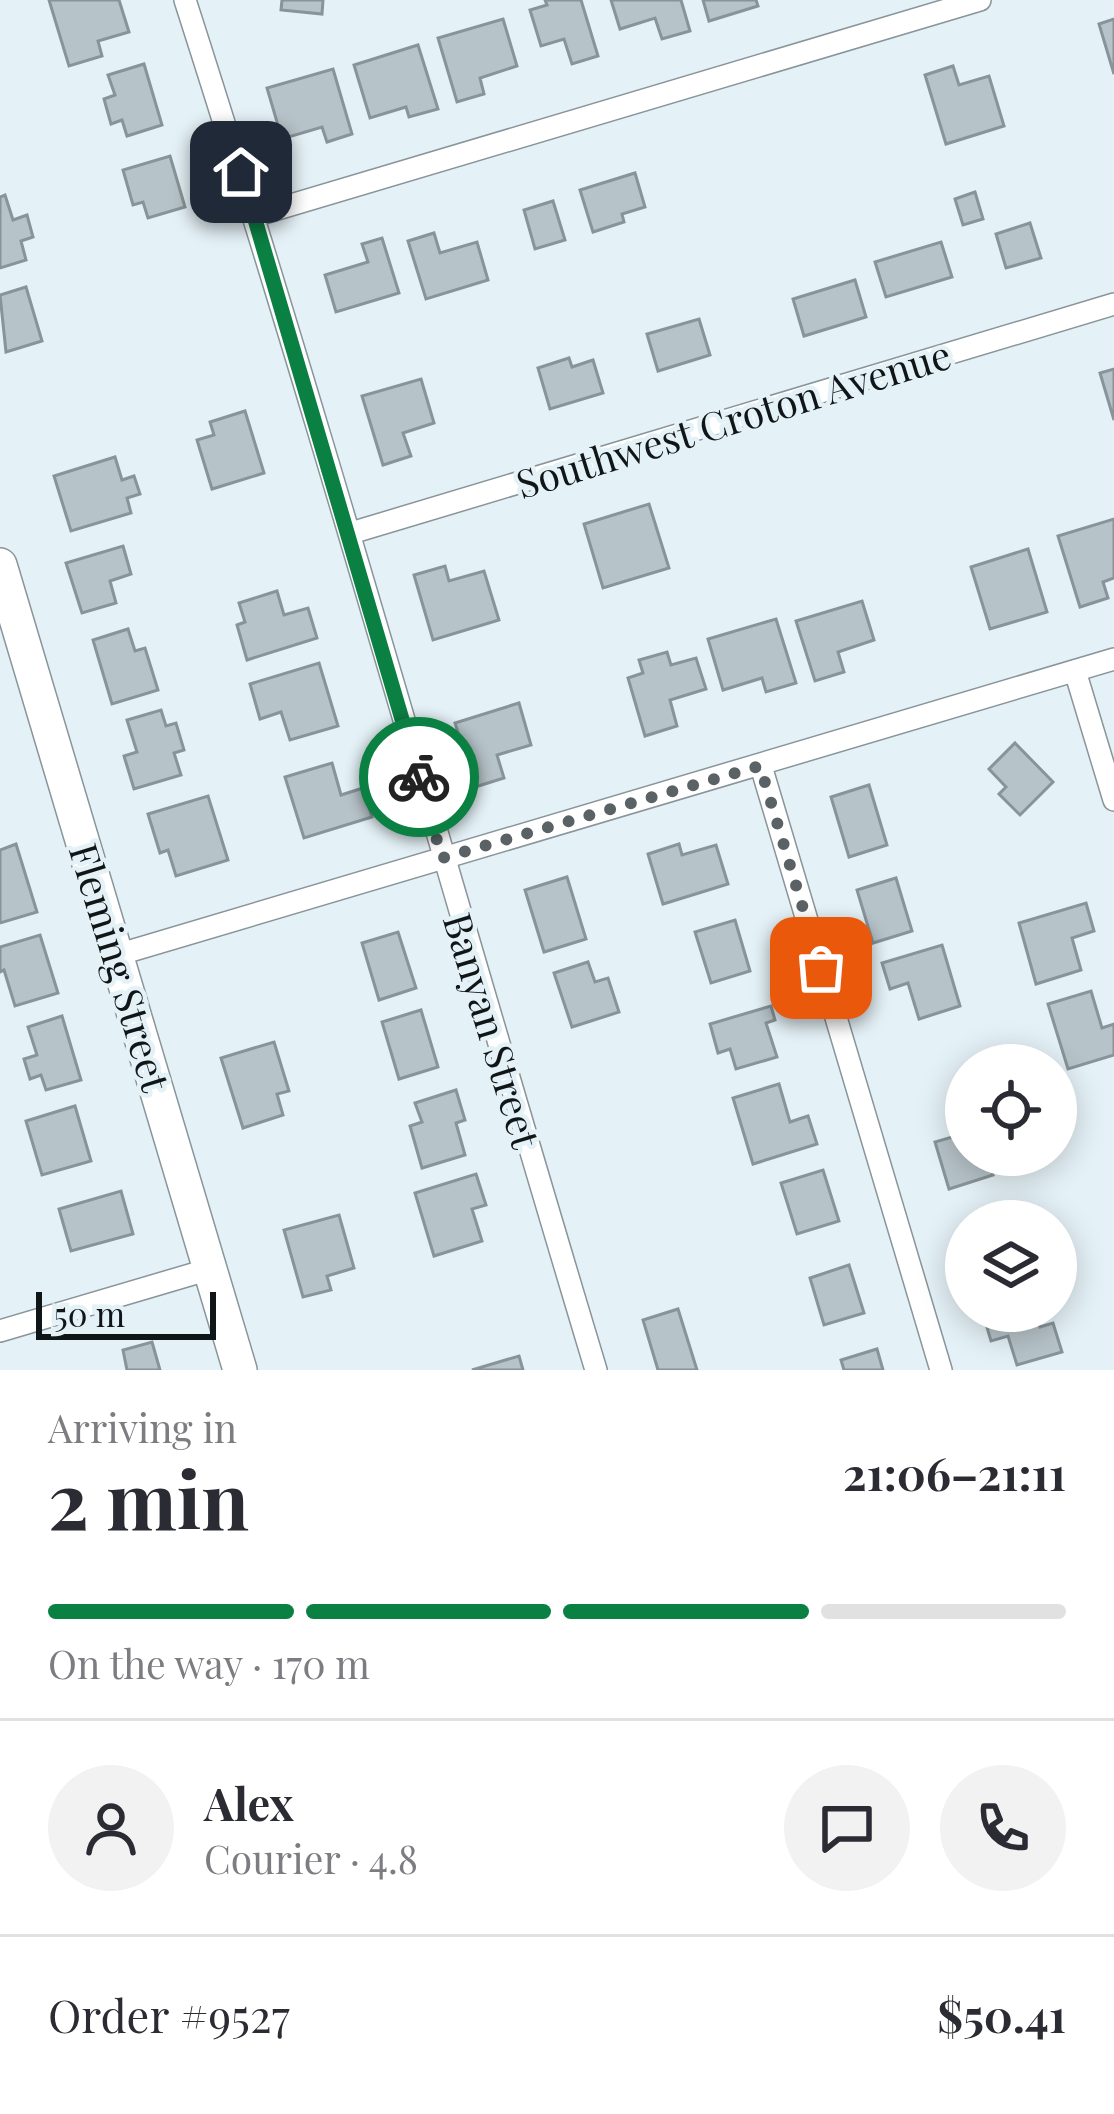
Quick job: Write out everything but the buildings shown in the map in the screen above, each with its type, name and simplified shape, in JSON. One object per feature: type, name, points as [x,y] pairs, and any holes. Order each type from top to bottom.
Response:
[{"type":"street","name":"Banyan Street","points":[[185,0],[351,533],[442,858],[596,1370]]},
{"type":"street","points":[[254,216],[980,0]]},
{"type":"street","name":"Southwest Croton Avenue","points":[[351,533],[1114,304]]},
{"type":"street","name":"Fleming Street","points":[[0,565],[241,1370]]},
{"type":"street","points":[[117,956],[1114,659]]},
{"type":"street","points":[[1076,671],[1114,800]]},
{"type":"street","points":[[760,766],[941,1370]]},
{"type":"street","points":[[0,1331],[210,1270]]},
{"type":"way so far","points":[[419,777],[442,858],[760,766],[821,968]]},
{"type":"route","points":[[241,172],[351,533],[419,777]]}]
